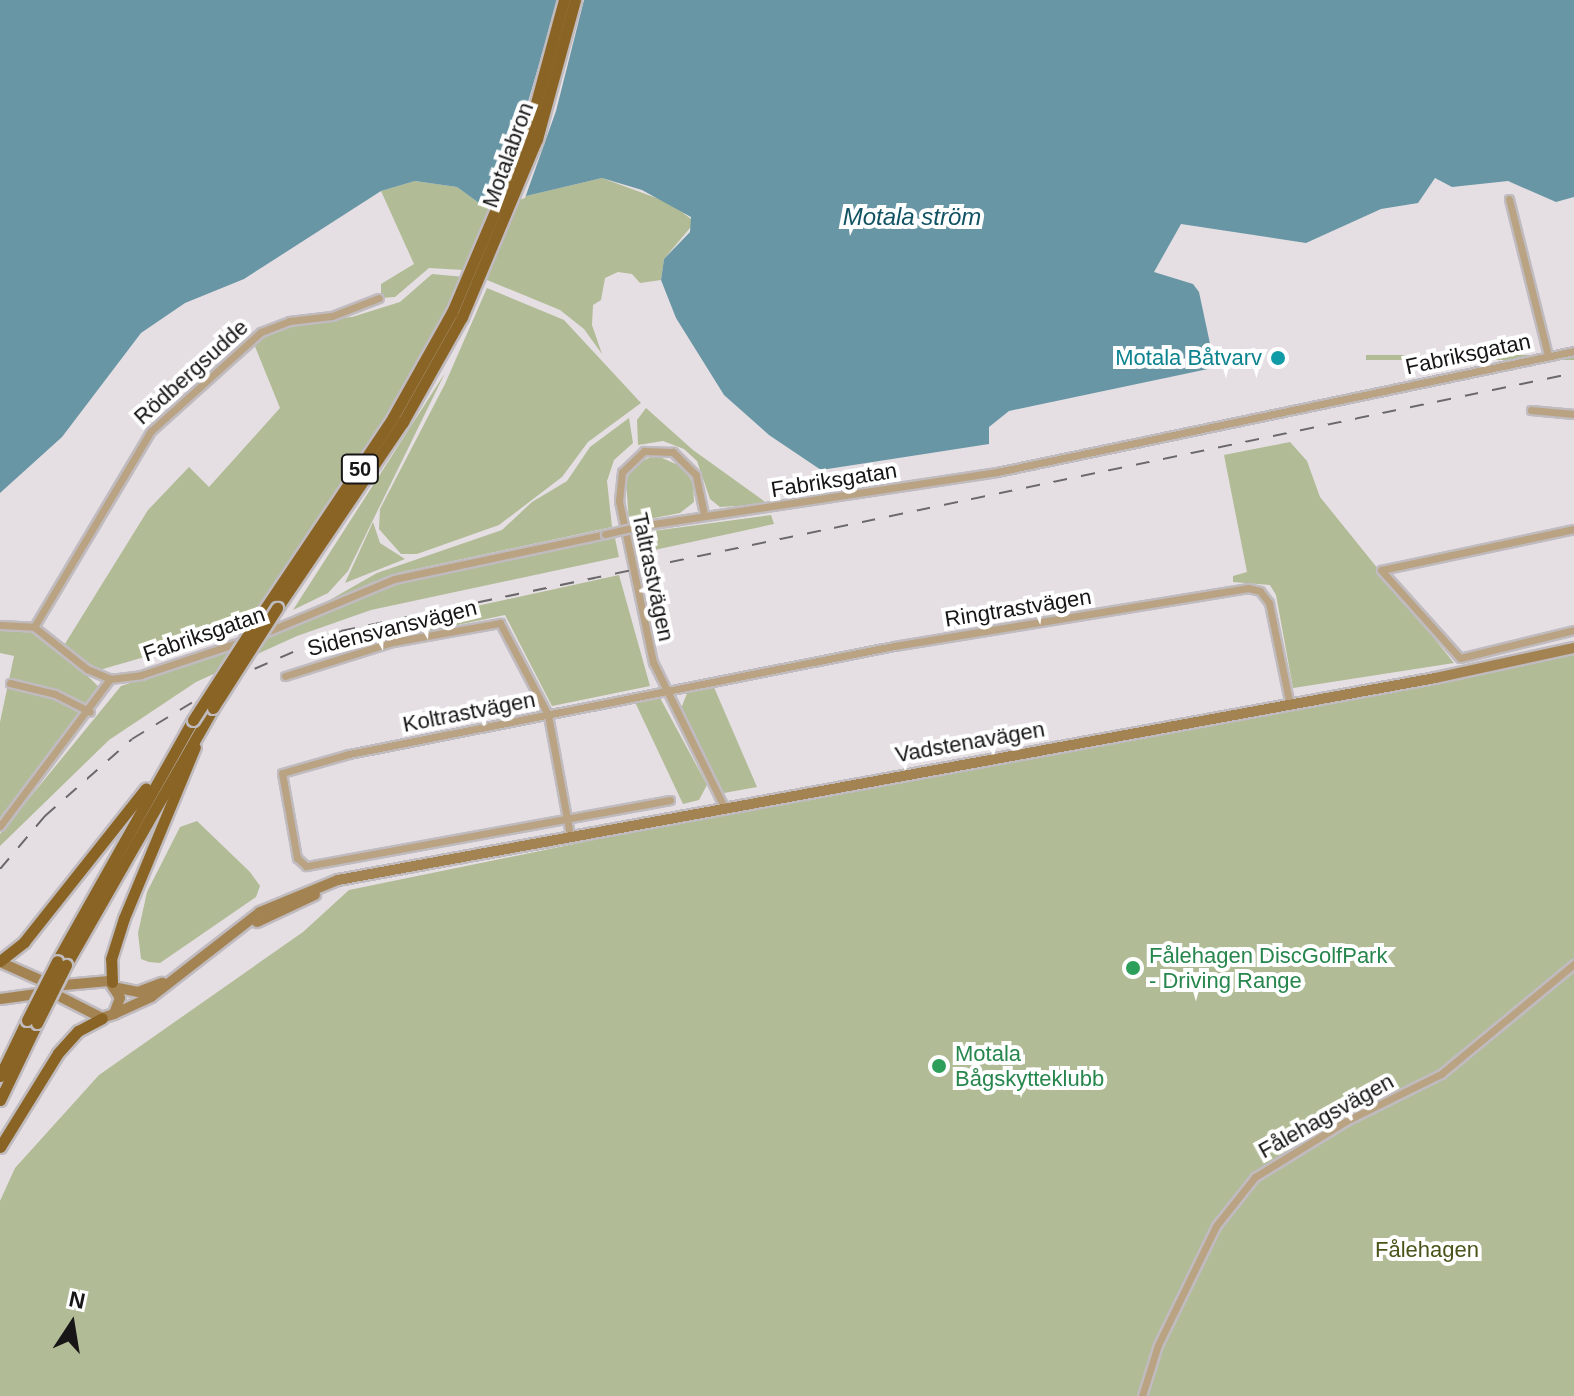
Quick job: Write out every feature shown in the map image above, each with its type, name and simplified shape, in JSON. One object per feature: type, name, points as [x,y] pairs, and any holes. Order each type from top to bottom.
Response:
[{"type":"highway","name":"Motalabron","points":[[457,315],[516,164],[564,0]]},
{"type":"highway","name":"Motalabron","points":[[457,315],[537,139],[575,0]]},
{"type":"highway","name":"50","points":[[0,1100],[45,984],[62,963],[213,708],[403,422],[457,315]]},
{"type":"highway","name":"50","points":[[0,1076],[32,1021],[158,777],[457,315]]},
{"type":"highway","name":"50","points":[[115,985],[111,959],[124,918],[213,708]]},
{"type":"highway","points":[[0,962],[24,942],[122,815],[158,777]]},
{"type":"highway","points":[[0,1147],[58,1053],[78,1031],[108,1016]]},
{"type":"main road","name":"Vadstenavägen","points":[[108,1016],[137,1005],[217,945],[286,899],[373,873],[1290,705],[1574,648]]},
{"type":"main road","name":"Vadstenavägen","points":[[0,962],[45,984],[72,988],[115,985],[138,992],[171,980]]},
{"type":"main road","points":[[0,999],[51,992],[108,1016],[115,985]]},
{"type":"street","points":[[1509,199],[1548,356]]},
{"type":"street","name":"Rödbergsudde","points":[[34,627],[151,431],[261,332],[289,321],[332,316],[379,298]]},
{"type":"street","name":"Fabriksgatan","points":[[110,679],[141,675],[220,650],[408,575],[704,514],[776,508],[997,472],[1574,351]]},
{"type":"street","points":[[1531,410],[1574,414]]},
{"type":"street","name":"Taltrastvägen","points":[[704,514],[696,475],[673,452],[644,451],[622,472],[619,501],[649,647],[665,691],[724,807]]},
{"type":"street","points":[[1574,529],[1381,570],[1457,656],[1468,658],[1574,630]]},
{"type":"street","name":"Ringtrastvägen","points":[[665,691],[894,646],[1248,588],[1260,591],[1269,603],[1290,705]]},
{"type":"street","name":"Sidensvansvägen","points":[[285,676],[345,654],[495,622],[507,628],[548,715],[570,835]]},
{"type":"street","points":[[0,625],[34,627],[87,669],[110,679],[90,712],[0,826]]},
{"type":"street","points":[[10,683],[55,694],[90,712]]},
{"type":"street","name":"Koltrastvägen","points":[[567,819],[313,865],[299,862],[282,773],[328,758],[665,691]]},
{"type":"street","points":[[567,819],[670,800]]},
{"type":"street","name":"Fålehagsvägen","points":[[1142,1396],[1158,1345],[1210,1237],[1255,1177],[1346,1121],[1441,1074],[1574,964]]},
{"type":"green space","points":[[602,178],[670,203],[695,222],[664,259],[661,280],[640,283],[632,274],[618,272],[605,278],[601,300],[593,305],[592,325],[602,354],[584,329],[560,310],[463,270],[429,268],[395,297],[381,298],[381,284],[414,264],[381,191],[415,181],[457,187],[479,203],[496,203]]},
{"type":"green space","points":[[432,274],[464,277],[382,425],[245,628],[96,671],[63,647],[148,510],[189,467],[209,487],[280,408],[254,344],[283,324],[352,317],[400,302]]},
{"type":"green space","points":[[487,288],[564,320],[641,403],[588,442],[562,477],[499,525],[417,554],[401,554],[379,529],[380,509],[445,384]]},
{"type":"green space","points":[[1366,355],[1574,355],[1574,360],[1366,360]]},
{"type":"green space","points":[[445,373],[348,571],[328,593],[293,610]]},
{"type":"green space","points":[[646,408],[693,450],[768,504],[720,507],[710,499],[697,461],[684,449],[663,441],[638,445],[637,420]]},
{"type":"green space","points":[[629,418],[633,443],[614,460],[607,481],[612,527],[397,573],[307,613],[377,573],[502,530],[532,502],[567,481],[590,447]]},
{"type":"green space","points":[[1290,442],[1307,461],[1320,497],[1454,663],[1293,688],[1276,595],[1270,585],[1233,582],[1233,576],[1247,572],[1224,455]]},
{"type":"green space","points":[[655,455],[683,467],[693,483],[694,502],[680,513],[629,523],[626,479],[636,464]]},
{"type":"green space","points":[[771,515],[774,524],[636,554],[631,534]]},
{"type":"green space","points":[[373,522],[380,543],[405,559],[345,583]]},
{"type":"green space","points":[[615,538],[619,557],[371,610],[297,636],[196,682],[109,740],[0,846],[0,834],[121,686],[221,653],[394,583]]},
{"type":"green space","points":[[619,575],[650,686],[552,706],[505,615],[324,653],[322,646],[380,627]]},
{"type":"green space","points":[[0,624],[35,626],[99,687],[96,698],[0,820],[0,722],[14,656],[0,653]]},
{"type":"green space","name":"Fålehagen","points":[[1574,653],[1574,1396],[0,1396],[0,1201],[15,1168],[99,1075],[303,932],[349,890],[726,813],[1456,680]]},
{"type":"green space","points":[[713,685],[757,787],[724,793],[680,711],[688,691]]},
{"type":"green space","points":[[659,696],[707,785],[699,800],[683,804],[634,700]]},
{"type":"green space","points":[[197,821],[250,872],[260,886],[256,897],[160,963],[149,962],[141,959],[138,933],[147,892],[180,827]]},
{"type":"water","name":"Motala ström","points":[[0,0],[1574,0],[1574,197],[1556,202],[1508,181],[1452,187],[1435,178],[1418,203],[1381,209],[1306,243],[1181,224],[1154,272],[1193,284],[1199,292],[1212,353],[1208,369],[1009,411],[989,427],[989,444],[821,470],[769,435],[724,395],[676,318],[661,280],[664,259],[690,232],[691,217],[642,190],[602,178],[496,203],[479,203],[457,187],[415,181],[381,191],[244,279],[185,303],[141,333],[62,437],[0,493]]},
{"type":"pier","points":[[558,0],[584,0],[556,111],[525,198],[497,207]]},
{"type":"railway","points":[[0,869],[45,816],[132,739],[229,680],[341,631],[1574,373]]},
{"type":"place","name":"Motala Båtvarv","points":[[1278,358]]},
{"type":"place","name":"Fålehagen DiscGolfPark - Driving Range","points":[[1133,968]]},
{"type":"place","name":"Motala Bågskytteklubb","points":[[939,1066]]}]
